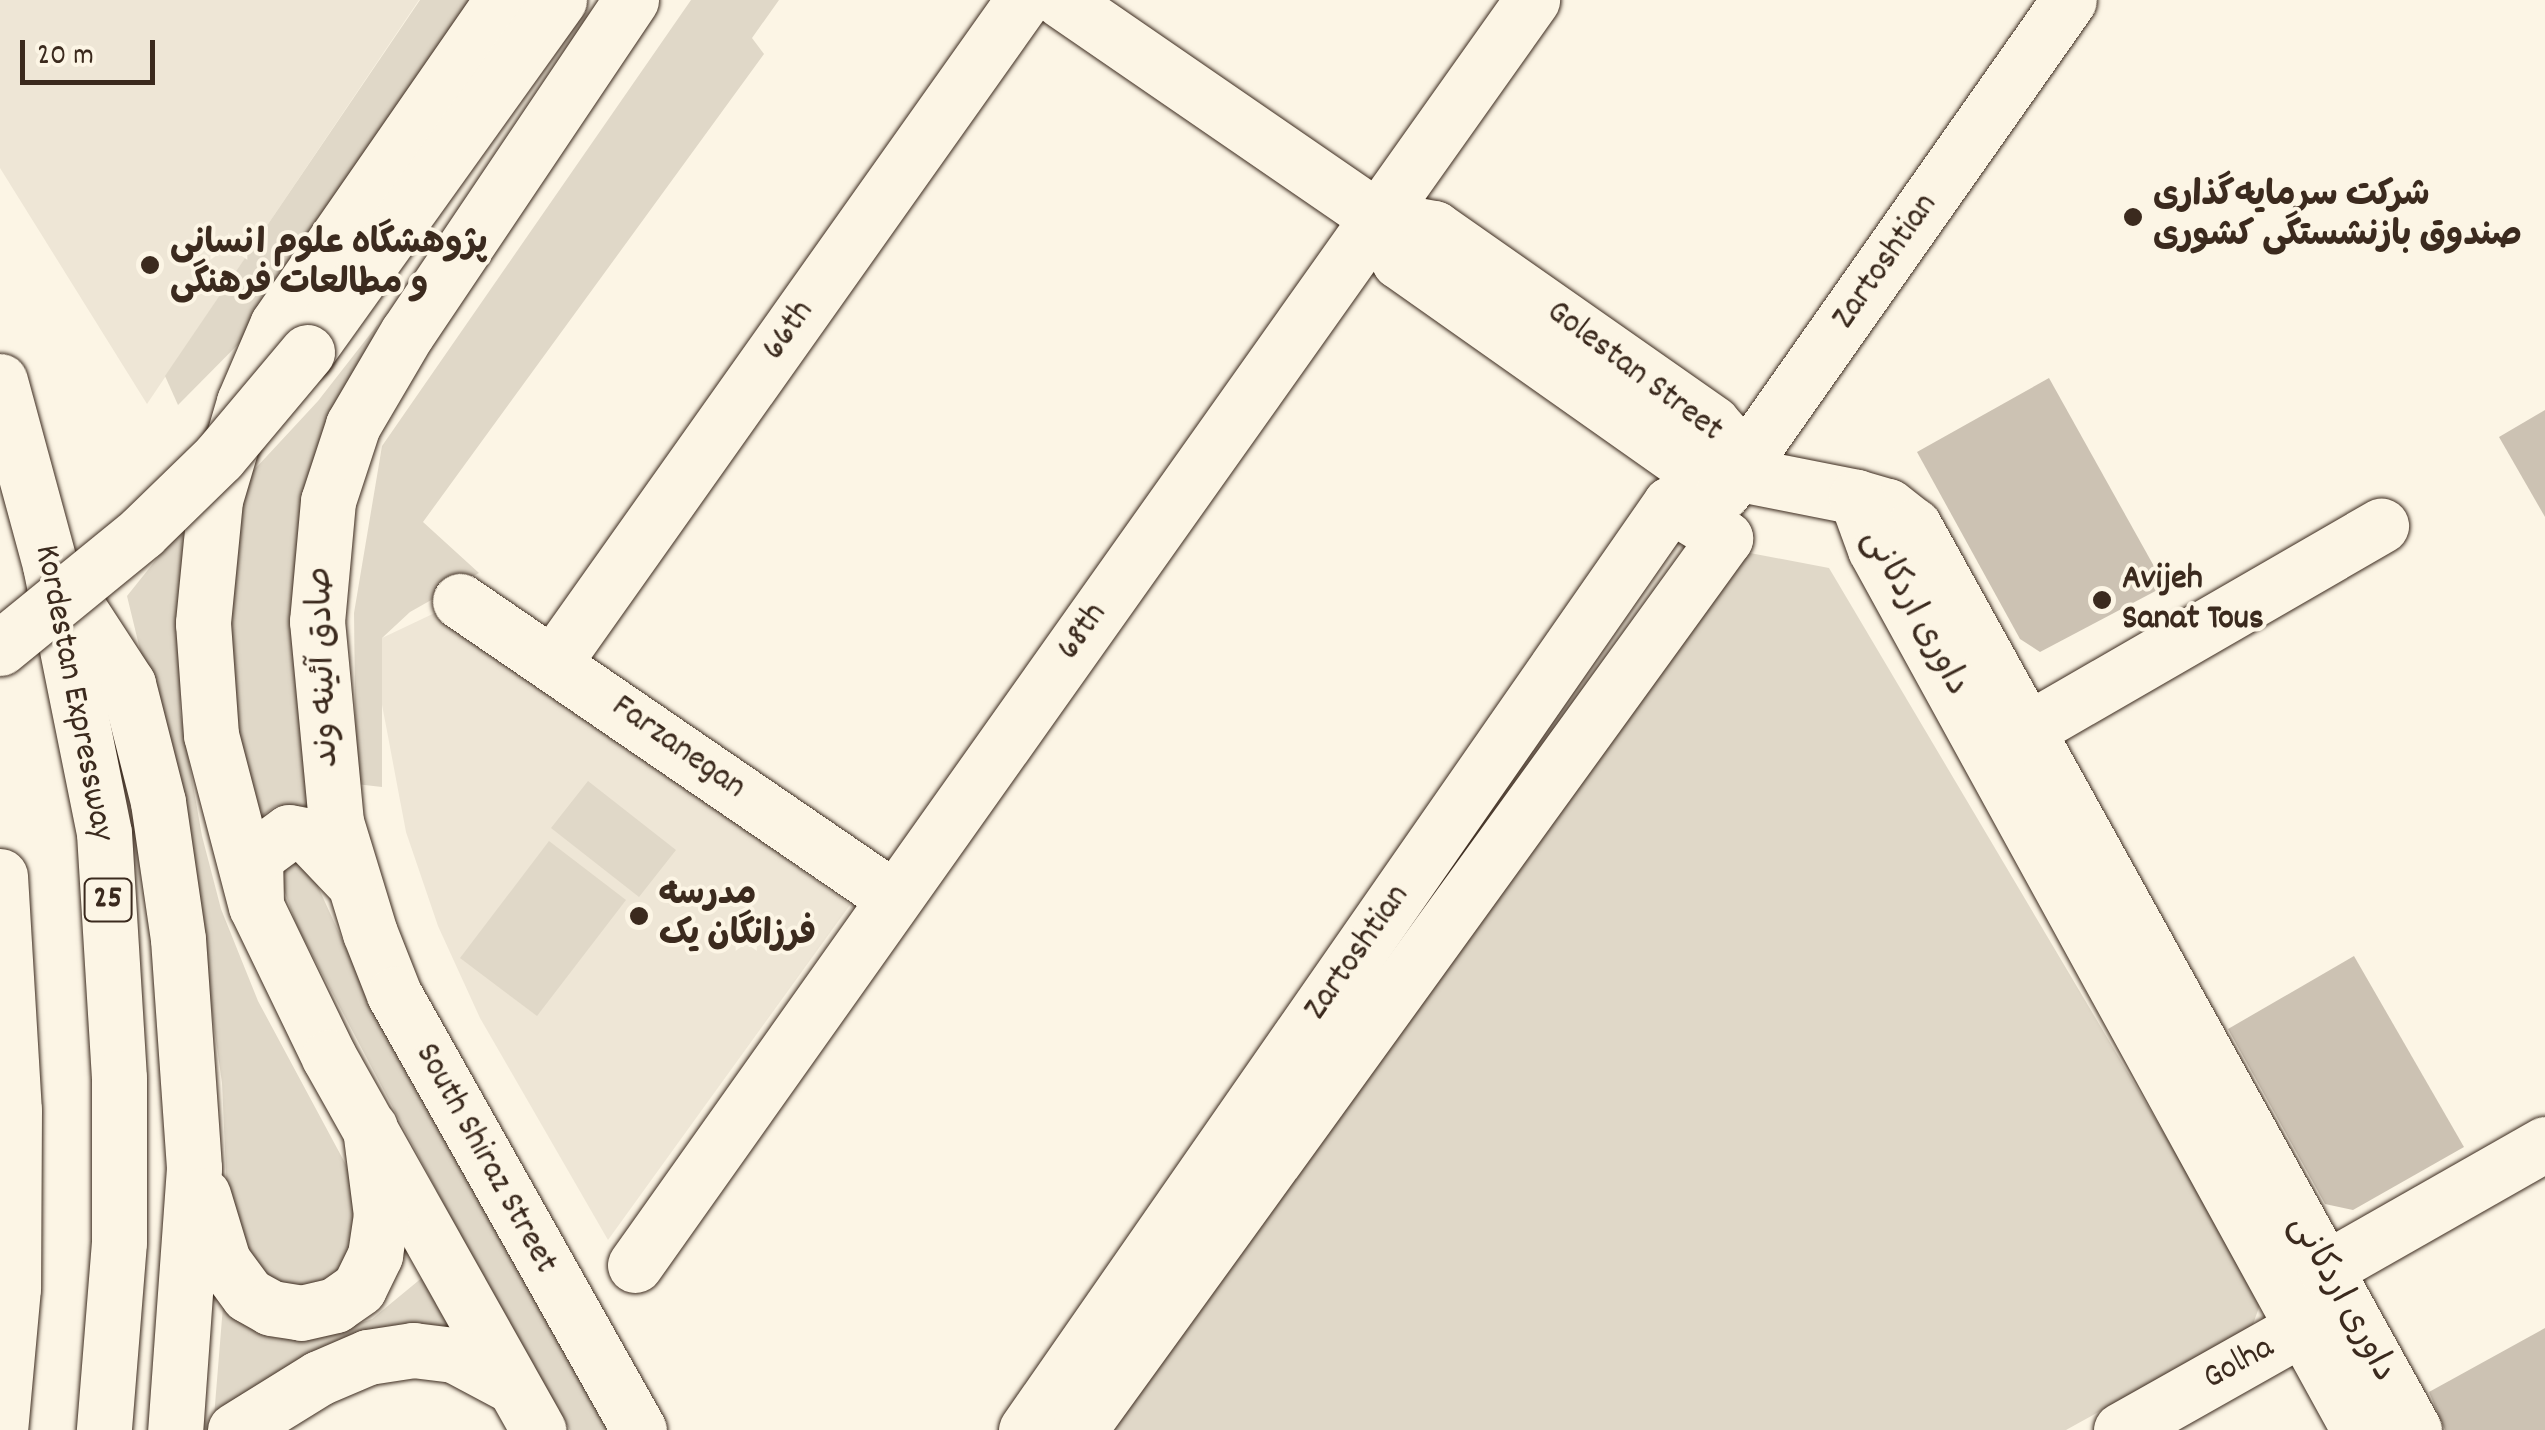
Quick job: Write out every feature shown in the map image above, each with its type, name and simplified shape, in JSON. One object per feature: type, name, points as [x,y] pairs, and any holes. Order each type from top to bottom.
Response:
[{"type":"main road","points":[[0,648],[142,532],[218,457],[502,0]]},
{"type":"main road","points":[[525,1408],[370,1128],[256,906],[211,734],[202,623],[215,500],[244,402],[559,0]]},
{"type":"main road","name":"صادق آئینه وند","points":[[350,880],[327,764],[317,621],[321,542],[338,460],[398,347],[631,0]]},
{"type":"main road","name":"66th","points":[[554,662],[1023,0]]},
{"type":"main road","name":"Golestan Street","points":[[1061,0],[1378,218],[1434,228],[1712,423],[1732,445],[1740,471]]},
{"type":"main road","name":"68th","points":[[635,1265],[1532,0]]},
{"type":"main road","name":"Zartoshtian","points":[[1700,522],[1740,471],[2069,0]]},
{"type":"main road","name":"Kordestan Expressway","points":[[0,381],[50,564],[104,832],[118,1059],[119,1242],[104,1430]]},
{"type":"main road","name":"داوری اردکانی","points":[[1740,471],[1888,506],[1914,526],[2009,742],[2359,1430]]},
{"type":"main road","name":"Zartoshtian","points":[[1026,1430],[1670,504],[1725,538],[1079,1430]]},
{"type":"main road","points":[[2009,742],[2381,526]]},
{"type":"main road","points":[[50,564],[128,684],[158,802],[178,939],[194,1168],[175,1430]]},
{"type":"main road","name":"Farzanegan","points":[[460,601],[894,898]]},
{"type":"main road","name":"داوری اردکانی","points":[[2009,742],[2325,1270],[2414,1430]]},
{"type":"main road","points":[[256,906],[255,857],[290,832],[308,836],[350,880]]},
{"type":"main road","points":[[0,876],[13,1288],[0,1430]]},
{"type":"main road","name":"South Shiraz Street","points":[[350,880],[394,994],[639,1430]]},
{"type":"main road","points":[[0,1055],[7,1095]]},
{"type":"main road","points":[[194,1168],[223,1261],[248,1294],[270,1308],[301,1313],[335,1306],[359,1288],[375,1254],[381,1215],[370,1128]]},
{"type":"main road","points":[[2304,1327],[2325,1270],[2545,1144]]},
{"type":"main road","name":"Golha","points":[[2121,1430],[2304,1327]]},
{"type":"main road","points":[[235,1430],[319,1378],[368,1357],[413,1350],[454,1355],[525,1408]]},
{"type":"shaded area","name":"پژوهشگاه علوم انسانی و مطالعات فرهنگی","points":[[0,0],[419,0],[147,404],[0,168]]},
{"type":"shaded area","points":[[420,0],[478,0],[270,312],[178,405],[165,376]]},
{"type":"shaded area","points":[[691,0],[779,0],[752,38],[764,54],[423,522],[479,573],[410,612],[382,638],[382,787],[356,784],[354,613],[382,446]]},
{"type":"shaded area","points":[[378,324],[360,376],[313,806],[276,806],[245,828],[230,782],[227,499],[318,401]]},
{"type":"shaded area","points":[[183,526],[180,711],[202,836],[221,909],[258,1001],[352,1176],[358,1262],[298,1294],[255,1271],[227,1194],[222,1083],[190,856],[127,596]]},
{"type":"shaded area","points":[[1729,549],[1829,568],[2262,1299],[2252,1327],[2066,1430],[1114,1430]]},
{"type":"shaded area","name":"مدرسه فرزانگان یک","points":[[441,610],[850,905],[608,1240],[480,1018],[438,926],[406,832],[377,678],[382,638]]},
{"type":"shaded area","points":[[588,781],[676,850],[639,897],[551,828]]},
{"type":"shaded area","points":[[549,841],[626,900],[537,1016],[460,958]]},
{"type":"shaded area","points":[[280,849],[310,869],[355,968],[608,1430],[570,1430],[474,1261],[297,926],[274,862]]},
{"type":"shaded area","points":[[429,1272],[467,1327],[214,1417],[223,1306],[275,1338],[314,1339],[372,1319]]},
{"type":"building","points":[[2049,378],[2165,586],[2040,652],[2020,639],[1917,452]]},
{"type":"building","points":[[2545,410],[2545,517],[2499,437]]},
{"type":"building","points":[[2354,956],[2464,1147],[2353,1210],[2325,1204],[2228,1029]]},
{"type":"building","points":[[2545,1328],[2545,1430],[2445,1430],[2429,1392]]},
{"type":"place","name":"شرکت سرمایه‌گذاری صندوق بازنشستگی کشوری","points":[[2133,217]]},
{"type":"place","name":"پژوهشگاه علوم انسانی و مطالعات فرهنگی","points":[[150,265]]},
{"type":"place","name":"Avijeh Sanat Tous","points":[[2102,600]]},
{"type":"place","name":"مدرسه فرزانگان یک","points":[[639,916]]}]
